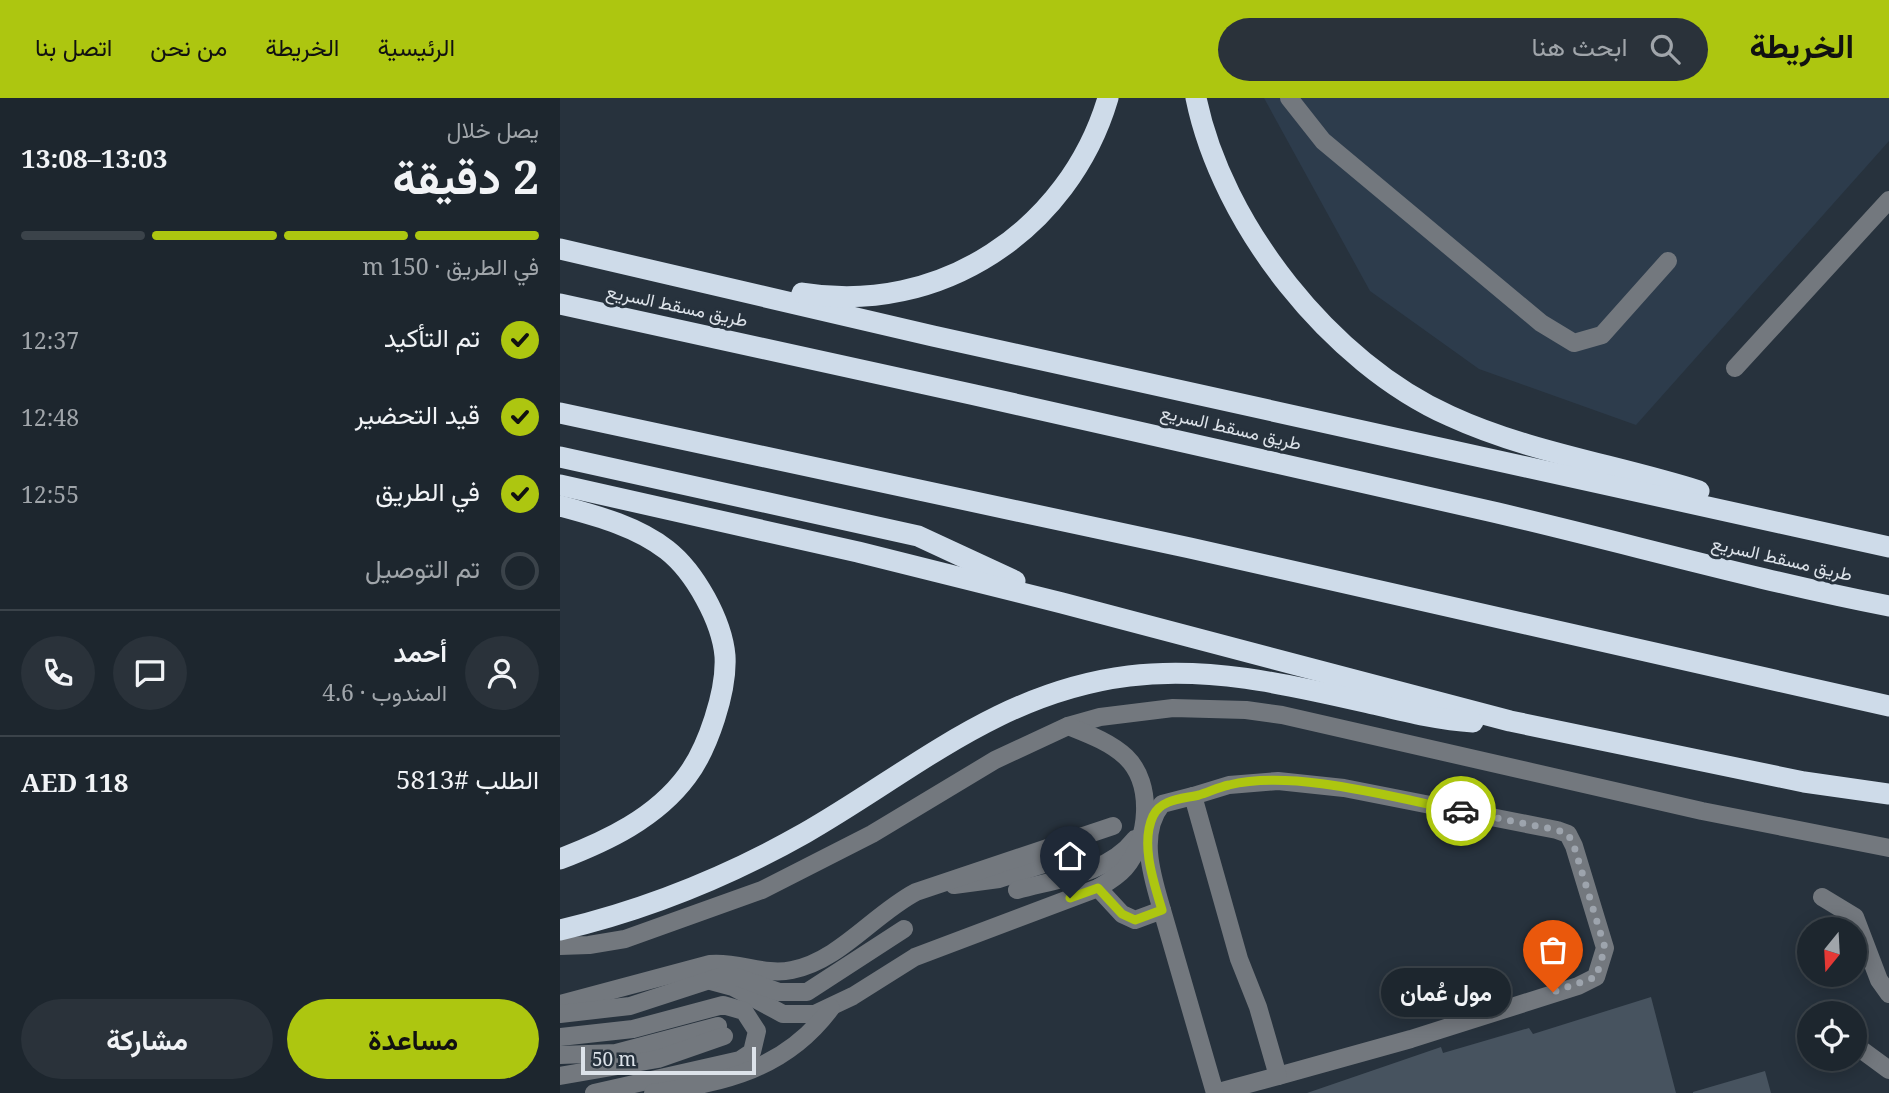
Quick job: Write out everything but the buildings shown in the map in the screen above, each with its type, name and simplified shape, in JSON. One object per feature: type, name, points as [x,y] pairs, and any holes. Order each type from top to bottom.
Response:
[{"type":"highway","points":[[560,249],[823,297],[890,294],[969,270],[1006,246],[1043,212],[1069,180],[1090,145],[1108,98]]},
{"type":"highway","points":[[1196,98],[1202,127],[1219,173],[1271,263],[1323,324],[1398,386],[1449,416],[1515,440],[1676,484],[1828,532]]},
{"type":"highway","points":[[560,249],[946,339],[1889,547]]},
{"type":"highway","name":"طريق مسقط السريع","points":[[560,304],[1029,405],[1538,522],[1798,588],[1889,606]]},
{"type":"highway","points":[[560,414],[1190,548],[1889,706]]},
{"type":"highway","points":[[560,457],[918,536],[1062,603]]},
{"type":"highway","points":[[560,485],[858,552],[1510,721],[1804,782],[1889,794]]},
{"type":"highway","points":[[560,506],[626,527],[669,551],[692,579],[709,608],[725,655],[723,688],[714,721],[688,775],[667,798],[618,836],[560,859]]},
{"type":"highway","points":[[560,930],[634,909],[746,863],[849,806],[913,762],[982,722],[1029,701],[1079,685],[1129,676],[1181,673],[1232,675],[1445,719],[1510,721]]},
{"type":"street","points":[[1289,98],[1323,141],[1541,323],[1574,343],[1602,335],[1668,261]]},
{"type":"street","points":[[1735,368],[1889,200]]},
{"type":"street","points":[[560,946],[616,941],[705,913],[818,864],[995,760],[1069,726],[1100,717],[1160,709],[1246,710],[1702,811],[1889,848]]},
{"type":"street","points":[[707,980],[733,987],[783,1014],[804,1016],[831,1008],[915,957],[1098,888],[1126,867],[1138,844],[1145,807],[1144,790],[1133,766],[1115,748],[1069,726]]},
{"type":"street","points":[[1279,781],[1344,788],[1568,834],[1605,948],[1601,969],[1596,977],[1578,986],[1412,1039],[1215,1093],[1151,870],[1149,827],[1162,804],[1193,796],[1229,785],[1279,781]]},
{"type":"street","points":[[1193,796],[1239,959],[1258,1007],[1278,1076]]},
{"type":"street","points":[[560,1004],[710,964],[730,963],[775,972],[805,966],[839,947],[893,904],[937,883],[1113,826]]},
{"type":"street","points":[[1017,890],[1109,862],[1126,848],[1140,831]]},
{"type":"street","points":[[937,883],[984,883],[1089,849]]},
{"type":"street","points":[[1098,888],[1122,914],[1135,920],[1162,910]]},
{"type":"street","points":[[1822,897],[1855,917],[1879,980],[1889,994]]},
{"type":"street","points":[[560,1014],[630,1006],[707,980],[737,977],[779,992],[807,992],[904,929]]},
{"type":"street","points":[[560,1037],[634,1029],[723,1005],[744,1010],[757,1031],[752,1052],[740,1060],[594,1093]]},
{"type":"street","points":[[653,1093],[719,1083],[774,1060],[816,1029],[831,1008]]},
{"type":"street","points":[[560,1055],[616,1053],[721,1031],[647,1062],[560,1076]]},
{"type":"street","points":[[1867,1054],[1889,1070]]},
{"type":"shaded area","points":[[1264,98],[1889,98],[1889,141],[1636,425],[1479,369],[1370,291]]},
{"type":"way so far","points":[[1461,811],[1568,834],[1605,948],[1601,969],[1596,977],[1578,986],[1553,992]]},
{"type":"place","name":"مول عُمان","points":[[1553,992]]},
{"type":"route","points":[[1070,898],[1098,888],[1122,914],[1135,920],[1162,910],[1150,859],[1149,827],[1154,814],[1162,804],[1229,785],[1279,781],[1344,788],[1461,811]]}]
